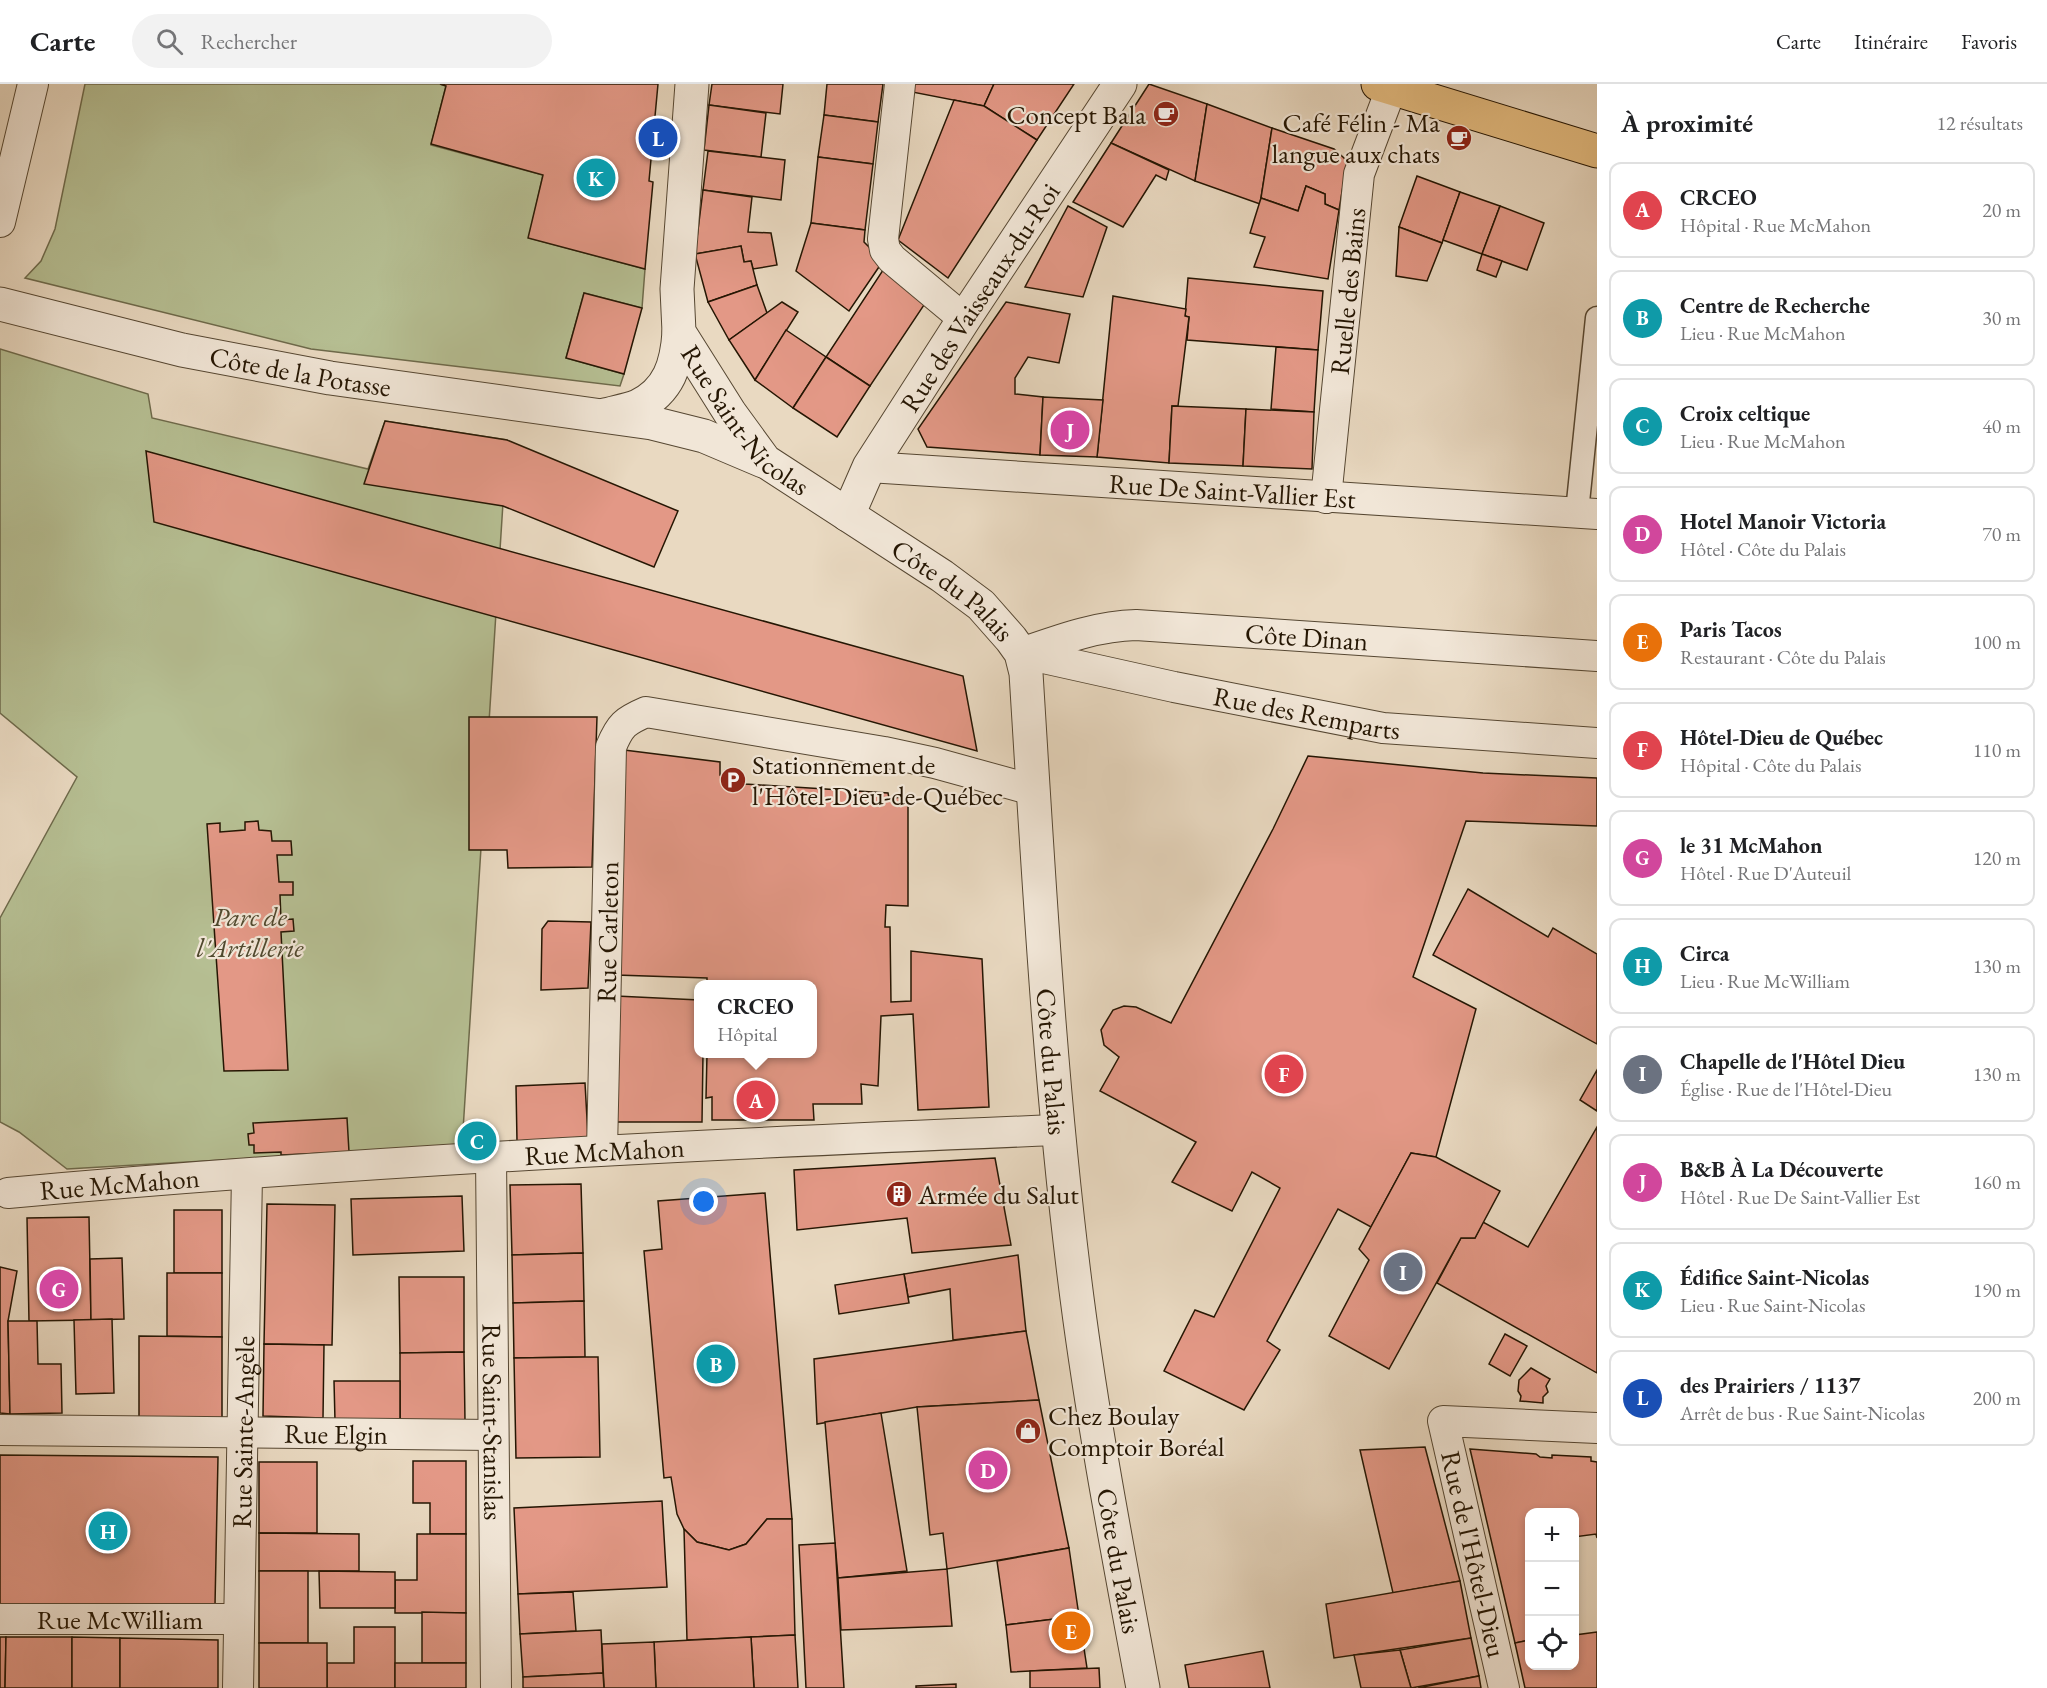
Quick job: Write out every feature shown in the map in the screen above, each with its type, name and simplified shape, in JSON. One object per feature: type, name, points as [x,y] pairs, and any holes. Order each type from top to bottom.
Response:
[{"type":"main road","points":[[1388,86],[1597,152]]},
{"type":"street","points":[[0,222],[33,84]]},
{"type":"street","name":"Rue Saint-Nicolas","points":[[692,84],[677,289],[680,332],[730,413],[765,461],[848,515]]},
{"type":"street","points":[[900,84],[883,239],[885,250],[892,259],[964,319]]},
{"type":"street","name":"Rue des Vaisseaux-du-Roi","points":[[848,515],[869,467],[1120,84]]},
{"type":"street","name":"Ruelle des Bains","points":[[1326,498],[1359,174],[1388,86]]},
{"type":"street","name":"Côte de la Potasse","points":[[0,304],[182,350],[319,376],[652,423],[704,436],[765,461]]},
{"type":"street","points":[[1587,513],[1597,318]]},
{"type":"street","name":"Côte de la Potasse","points":[[603,416],[637,406],[661,390],[676,362],[680,332]]},
{"type":"street","name":"Rue De Saint-Vallier Est","points":[[869,467],[1587,513]]},
{"type":"street","name":"Côte du Palais","points":[[848,515],[942,576],[981,605],[1021,653],[1026,673],[1045,977],[1058,1130],[1077,1297],[1097,1437],[1143,1688]]},
{"type":"street","name":"Côte Dinan","points":[[1021,653],[1086,632],[1111,626],[1136,625],[1597,656]]},
{"type":"street","name":"Rue des Remparts","points":[[1021,653],[1174,687],[1383,728],[1597,743]]},
{"type":"street","name":"Rue Carleton","points":[[602,1150],[611,747],[618,730],[628,720],[646,712],[884,752],[935,763],[1033,790]]},
{"type":"street","name":"Rue McMahon","points":[[3,1196],[247,1174],[491,1156],[1058,1130]]},
{"type":"street","name":"Rue Saint-Stanislas","points":[[491,1156],[496,1688]]},
{"type":"street","name":"Rue Sainte-Angèle","points":[[238,1688],[247,1174]]},
{"type":"street","name":"Rue de l'Hôtel-Dieu","points":[[1504,1688],[1443,1421],[1597,1428]]},
{"type":"street","name":"Rue Elgin","points":[[0,1430],[493,1436]]},
{"type":"street","name":"Rue McWilliam","points":[[0,1619],[239,1619]]},
{"type":"green space","points":[[85,84],[440,84],[446,86],[431,145],[543,175],[529,238],[645,269],[642,308],[584,293],[566,358],[624,374],[620,386],[311,349],[25,278],[41,261],[55,229]]},
{"type":"green space","name":"Parc de l'Artillerie","points":[[0,349],[148,394],[152,418],[368,469],[385,421],[507,440],[462,1146],[67,1169],[19,1132],[0,1122],[0,918],[77,777],[0,713]]},
{"type":"building","points":[[440,84],[658,84],[649,181],[653,182],[645,269],[528,238],[543,175],[431,144],[446,86]]},
{"type":"building","points":[[712,84],[783,84],[780,114],[709,105]]},
{"type":"building","points":[[827,84],[883,84],[878,122],[824,115]]},
{"type":"building","points":[[913,84],[994,84],[984,106],[912,92]]},
{"type":"building","points":[[994,84],[1074,84],[1037,140],[984,106]]},
{"type":"building","points":[[1149,84],[1207,104],[1195,181],[1111,143]]},
{"type":"building","points":[[954,100],[984,106],[1037,140],[948,278],[898,240]]},
{"type":"building","points":[[1207,104],[1272,128],[1260,204],[1195,181]]},
{"type":"building","points":[[709,105],[766,113],[761,157],[704,150]]},
{"type":"building","points":[[824,115],[878,122],[873,164],[818,157]]},
{"type":"building","points":[[1272,128],[1334,149],[1344,158],[1347,162],[1339,210],[1325,204],[1325,194],[1306,186],[1298,211],[1261,198]]},
{"type":"building","points":[[1111,143],[1169,170],[1166,180],[1156,175],[1123,227],[1073,202]]},
{"type":"building","points":[[708,151],[785,160],[781,200],[703,190]]},
{"type":"building","points":[[818,157],[873,164],[865,230],[811,223]]},
{"type":"building","points":[[1417,176],[1460,192],[1442,243],[1399,227]]},
{"type":"building","points":[[1306,186],[1325,194],[1325,204],[1339,210],[1328,279],[1254,267],[1265,237],[1250,233],[1261,198],[1298,211]]},
{"type":"building","points":[[703,190],[752,197],[748,232],[771,233],[777,265],[753,269],[751,261],[744,262],[741,246],[695,254]]},
{"type":"building","points":[[1460,192],[1500,206],[1482,254],[1443,240]]},
{"type":"building","points":[[1068,206],[1107,227],[1083,297],[1025,287]]},
{"type":"building","points":[[1500,206],[1544,223],[1527,270],[1482,254]]},
{"type":"building","points":[[811,223],[865,230],[864,242],[883,261],[849,311],[796,271]]},
{"type":"building","points":[[1399,227],[1442,243],[1427,281],[1396,276]]},
{"type":"building","points":[[741,246],[744,262],[751,261],[757,285],[708,302],[695,254]]},
{"type":"building","points":[[1482,254],[1502,261],[1496,277],[1477,270]]},
{"type":"building","points":[[887,264],[928,299],[870,386],[826,357]]},
{"type":"building","points":[[1188,278],[1323,291],[1318,350],[1187,340],[1189,317],[1185,316]]},
{"type":"building","points":[[757,285],[767,313],[729,340],[708,302]]},
{"type":"building","points":[[584,293],[642,308],[624,374],[566,358]]},
{"type":"building","points":[[1113,296],[1186,309],[1185,316],[1189,317],[1178,406],[1172,406],[1169,463],[1097,457]]},
{"type":"building","points":[[782,302],[798,312],[755,380],[729,340]]},
{"type":"building","points":[[1006,302],[1070,314],[1059,363],[1028,357],[1015,378],[1015,394],[1043,397],[1040,455],[927,447],[918,429]]},
{"type":"building","points":[[786,330],[826,357],[793,408],[755,380]]},
{"type":"building","points":[[1276,347],[1318,350],[1314,412],[1271,409]]},
{"type":"building","points":[[826,357],[870,386],[837,437],[793,408]]},
{"type":"building","points":[[1043,397],[1103,400],[1097,457],[1040,455]]},
{"type":"building","points":[[1172,406],[1246,409],[1243,466],[1169,463]]},
{"type":"building","points":[[1246,409],[1314,412],[1312,469],[1243,466]]},
{"type":"building","points":[[385,421],[507,440],[678,511],[654,567],[503,506],[364,484]]},
{"type":"building","points":[[146,451],[963,676],[977,751],[154,522]]},
{"type":"building","points":[[469,717],[597,717],[592,867],[508,868],[507,850],[469,850]]},
{"type":"building","points":[[624,750],[720,762],[720,775],[743,777],[745,784],[888,793],[889,798],[908,797],[908,906],[886,905],[885,927],[890,927],[891,1002],[911,1001],[911,951],[982,959],[989,1107],[918,1110],[913,1014],[881,1016],[878,1086],[861,1084],[862,1104],[813,1104],[814,1120],[712,1120],[712,1097],[706,1098],[707,1058],[817,1058],[817,980],[707,980],[707,978],[616,975]]},
{"type":"building","points":[[1308,756],[1483,773],[1597,778],[1597,826],[1466,821],[1413,977],[1476,1009],[1436,1157],[1411,1153],[1371,1227],[1338,1209],[1267,1341],[1280,1350],[1244,1410],[1164,1371],[1195,1310],[1214,1317],[1280,1188],[1252,1172],[1232,1211],[1172,1182],[1196,1142],[1100,1091],[1119,1057],[1104,1045],[1101,1030],[1113,1010],[1124,1006],[1136,1007],[1171,1023],[1273,829]]},
{"type":"building","points":[[258,821],[259,830],[271,831],[272,841],[291,841],[292,855],[277,855],[279,882],[293,882],[293,895],[280,895],[281,920],[293,919],[294,931],[281,932],[288,1070],[224,1071],[207,824],[220,823],[220,832],[245,830],[245,822]]},
{"type":"building","points":[[1468,889],[1548,937],[1553,928],[1597,954],[1597,1044],[1433,955]]},
{"type":"building","points":[[548,921],[591,922],[588,988],[541,990],[542,929]]},
{"type":"building","points":[[616,996],[694,1000],[694,1058],[703,1058],[702,1122],[610,1122]]},
{"type":"building","points":[[1597,1070],[1597,1111],[1580,1100]]},
{"type":"building","points":[[585,1083],[588,1137],[517,1141],[516,1086]]},
{"type":"building","points":[[347,1118],[349,1152],[281,1155],[281,1152],[254,1153],[254,1145],[249,1145],[248,1134],[254,1133],[253,1123]]},
{"type":"building","points":[[1597,1127],[1597,1373],[1437,1283],[1461,1238],[1475,1238],[1483,1222],[1528,1247]]},
{"type":"building","points":[[1411,1153],[1436,1157],[1500,1191],[1475,1238],[1461,1238],[1389,1369],[1329,1336],[1369,1260],[1359,1249]]},
{"type":"building","name":"Armée du Salut","points":[[995,1158],[1011,1245],[912,1253],[907,1218],[797,1230],[794,1170]]},
{"type":"building","points":[[581,1184],[583,1253],[512,1255],[510,1185]]},
{"type":"building","points":[[765,1193],[792,1519],[767,1519],[746,1544],[729,1550],[697,1542],[684,1529],[677,1514],[671,1477],[664,1478],[644,1251],[662,1249],[658,1201]]},
{"type":"building","points":[[462,1196],[464,1251],[353,1255],[351,1199]]},
{"type":"building","points":[[267,1204],[335,1205],[332,1345],[264,1344]]},
{"type":"building","points":[[174,1210],[222,1210],[222,1273],[174,1273]]},
{"type":"building","points":[[89,1217],[91,1320],[29,1321],[27,1218]]},
{"type":"building","points":[[583,1253],[584,1301],[513,1303],[512,1255]]},
{"type":"building","points":[[1018,1255],[1026,1331],[953,1340],[950,1289],[908,1297],[904,1274]]},
{"type":"building","points":[[122,1258],[124,1319],[91,1320],[90,1259]]},
{"type":"building","points":[[0,1267],[17,1271],[8,1321],[10,1414],[0,1413]]},
{"type":"building","points":[[167,1273],[222,1273],[222,1337],[167,1336]]},
{"type":"building","points":[[904,1274],[909,1303],[839,1314],[835,1285]]},
{"type":"building","points":[[399,1277],[464,1277],[464,1352],[400,1353]]},
{"type":"building","points":[[584,1301],[585,1357],[514,1358],[513,1303]]},
{"type":"building","points":[[112,1319],[114,1393],[76,1394],[74,1320]]},
{"type":"building","points":[[8,1321],[37,1321],[38,1364],[61,1364],[62,1413],[10,1414]]},
{"type":"building","points":[[1026,1331],[1039,1400],[917,1407],[817,1424],[814,1359]]},
{"type":"building","points":[[1505,1334],[1527,1346],[1510,1376],[1489,1364]]},
{"type":"building","points":[[139,1336],[222,1337],[222,1420],[139,1420]]},
{"type":"building","points":[[264,1344],[324,1345],[323,1418],[263,1416]]},
{"type":"building","points":[[464,1352],[465,1421],[400,1421],[400,1353]]},
{"type":"building","points":[[598,1357],[600,1457],[516,1458],[514,1358]]},
{"type":"building","points":[[1531,1368],[1550,1379],[1546,1386],[1548,1392],[1543,1397],[1543,1403],[1520,1401],[1519,1380]]},
{"type":"building","points":[[334,1381],[400,1381],[400,1421],[335,1421]]},
{"type":"building","points":[[1039,1400],[1069,1548],[947,1569],[943,1533],[930,1535],[917,1407]]},
{"type":"building","points":[[881,1413],[907,1571],[838,1578],[825,1422]]},
{"type":"building","points":[[1425,1447],[1460,1581],[1393,1593],[1360,1450]]},
{"type":"building","points":[[1470,1449],[1536,1454],[1540,1457],[1552,1458],[1552,1455],[1591,1457],[1591,1461],[1597,1462],[1597,1538],[1596,1534],[1579,1536],[1579,1508],[1525,1508],[1525,1641],[1515,1643]]},
{"type":"building","points":[[0,1455],[218,1457],[215,1605],[0,1605]]},
{"type":"building","points":[[413,1461],[466,1461],[466,1534],[430,1534],[430,1503],[413,1503]]},
{"type":"building","points":[[259,1462],[317,1462],[317,1533],[259,1533]]},
{"type":"building","points":[[662,1501],[667,1587],[518,1594],[514,1508]]},
{"type":"building","points":[[767,1519],[792,1519],[795,1635],[687,1640],[684,1529],[697,1542],[729,1550],[746,1544]]},
{"type":"building","points":[[259,1533],[359,1534],[359,1571],[259,1571]]},
{"type":"building","points":[[417,1534],[466,1534],[466,1613],[395,1613],[395,1580],[417,1580]]},
{"type":"building","points":[[835,1543],[844,1688],[806,1688],[799,1545]]},
{"type":"building","points":[[1069,1548],[1079,1616],[1006,1625],[997,1561]]},
{"type":"building","points":[[947,1569],[952,1626],[841,1630],[838,1578]]},
{"type":"building","points":[[259,1571],[308,1571],[308,1643],[259,1643]]},
{"type":"building","points":[[319,1571],[395,1572],[395,1608],[320,1608]]},
{"type":"building","points":[[1460,1581],[1471,1638],[1334,1658],[1326,1604]]},
{"type":"building","points":[[573,1592],[576,1631],[520,1634],[518,1594]]},
{"type":"building","points":[[422,1612],[466,1613],[466,1663],[422,1663]]},
{"type":"building","points":[[1079,1616],[1087,1668],[1011,1672],[1006,1625]]},
{"type":"building","points":[[354,1627],[395,1627],[395,1688],[327,1688],[327,1663],[354,1663]]},
{"type":"building","points":[[601,1630],[603,1673],[523,1677],[520,1634]]},
{"type":"building","points":[[1597,1632],[1597,1688],[1525,1688],[1515,1643],[1525,1641],[1525,1670],[1579,1670],[1579,1634]]},
{"type":"building","points":[[795,1635],[798,1688],[754,1688],[751,1637]]},
{"type":"building","points":[[0,1637],[6,1637],[5,1688],[0,1688]]},
{"type":"building","points":[[6,1637],[72,1637],[72,1688],[5,1688]]},
{"type":"building","points":[[72,1637],[120,1638],[120,1688],[72,1688]]},
{"type":"building","points":[[751,1637],[754,1688],[656,1688],[654,1642]]},
{"type":"building","points":[[120,1638],[218,1640],[218,1688],[120,1688]]},
{"type":"building","points":[[1471,1638],[1479,1676],[1411,1688],[1400,1650]]},
{"type":"building","points":[[654,1642],[656,1688],[604,1688],[602,1644]]},
{"type":"building","points":[[259,1643],[327,1643],[327,1688],[259,1688]]},
{"type":"building","points":[[1400,1650],[1411,1688],[1361,1688],[1354,1655]]},
{"type":"building","points":[[1263,1651],[1270,1688],[1189,1688],[1185,1665]]},
{"type":"building","points":[[395,1663],[466,1663],[466,1688],[395,1688]]},
{"type":"building","points":[[1099,1668],[1100,1688],[1030,1688],[1030,1671]]},
{"type":"building","points":[[603,1673],[604,1688],[523,1688],[523,1677]]},
{"type":"building","points":[[1479,1676],[1481,1688],[1418,1688]]},
{"type":"building","points":[[956,1684],[956,1688],[916,1688],[916,1686]]},
{"type":"place","name":"Concept Bala","points":[[1166,114]]},
{"type":"place","name":"des Prairiers / 1137","points":[[658,138]]},
{"type":"place","name":"Café Félin - Ma langue aux chats","points":[[1459,138]]},
{"type":"place","name":"Édifice Saint-Nicolas","points":[[596,178]]},
{"type":"place","name":"B&B À La Découverte","points":[[1070,430]]},
{"type":"place","name":"Stationnement de l'Hôtel-Dieu-de-Québec","points":[[733,780]]},
{"type":"place","name":"Hôtel-Dieu de Québec","points":[[1284,1074]]},
{"type":"place","name":"CRCEO","points":[[756,1100]]},
{"type":"place","name":"Croix celtique","points":[[477,1141]]},
{"type":"place","name":"Armée du Salut","points":[[899,1194]]},
{"type":"place","name":"Chapelle de l'Hôtel Dieu","points":[[1403,1272]]},
{"type":"place","name":"le 31 McMahon","points":[[59,1289]]},
{"type":"place","name":"Centre de Recherche","points":[[716,1364]]},
{"type":"place","name":"Chez Boulay Comptoir Boréal","points":[[1028,1431]]},
{"type":"place","name":"Hotel Manoir Victoria","points":[[988,1470]]},
{"type":"place","name":"Circa","points":[[108,1531]]},
{"type":"place","name":"Paris Tacos","points":[[1071,1631]]}]
